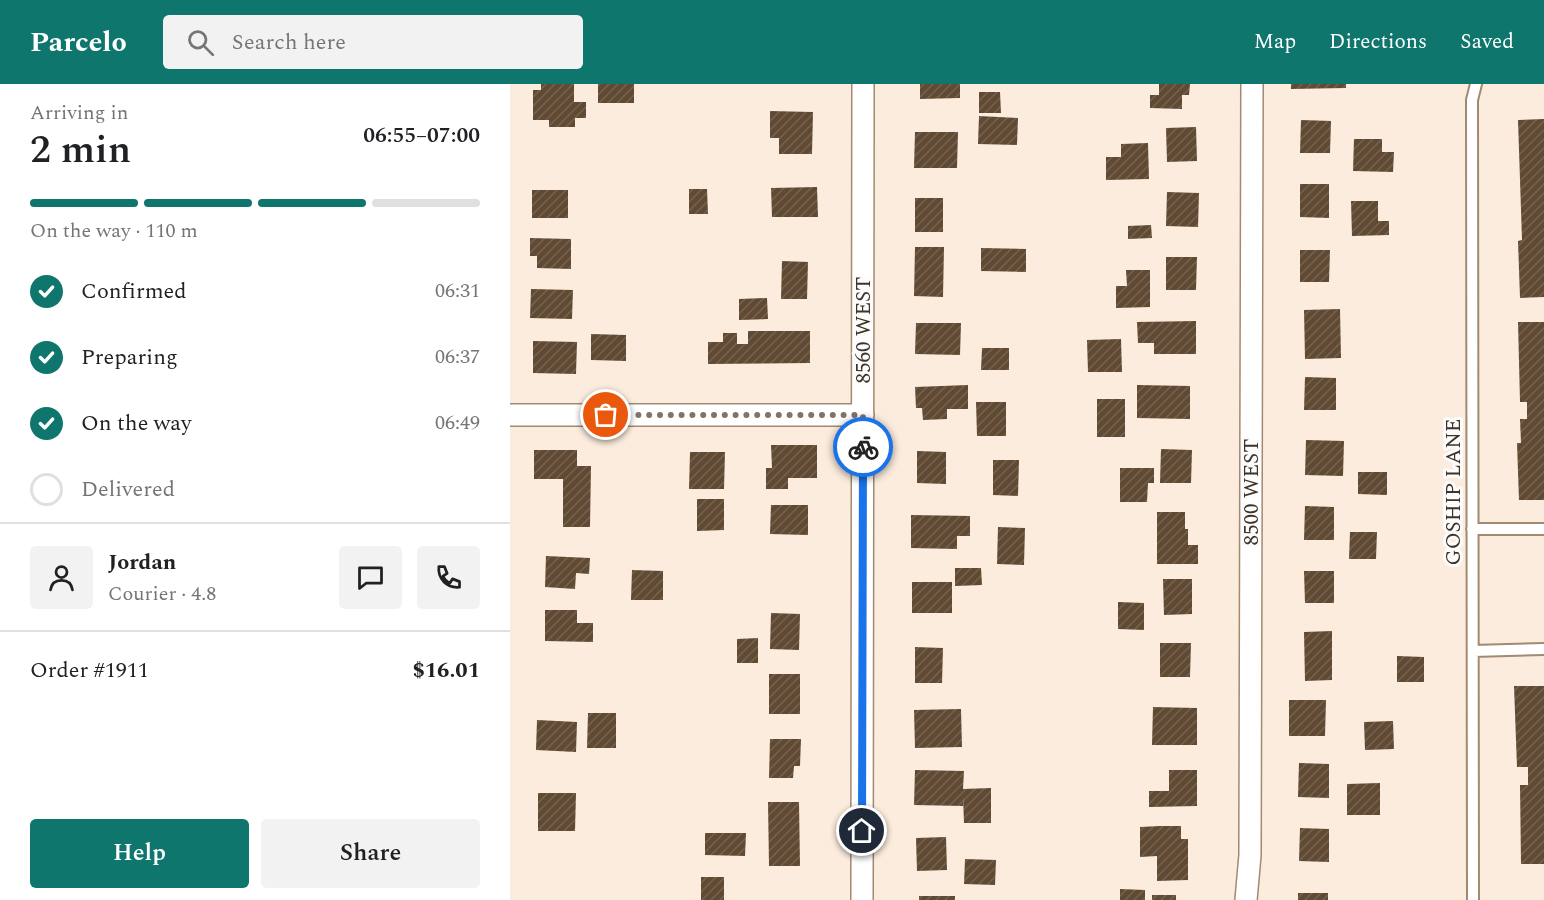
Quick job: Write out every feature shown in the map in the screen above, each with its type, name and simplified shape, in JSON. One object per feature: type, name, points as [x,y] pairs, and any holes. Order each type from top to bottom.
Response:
[{"type":"street","name":"8560 WEST","points":[[862,900],[863,84]]},
{"type":"street","name":"8500 WEST","points":[[1246,900],[1250,855],[1252,84]]},
{"type":"street","points":[[510,415],[863,415]]},
{"type":"lane","name":"GOSHIP LANE","points":[[1473,900],[1472,100],[1476,84]]},
{"type":"lane","points":[[1472,529],[1544,529]]},
{"type":"lane","points":[[1473,651],[1544,649]]},
{"type":"building","points":[[541,84],[574,84],[574,102],[586,102],[586,118],[575,118],[575,127],[549,127],[549,120],[533,120],[533,90],[541,90]]},
{"type":"building","points":[[598,84],[634,84],[634,103],[598,103]]},
{"type":"building","points":[[920,84],[960,84],[960,98],[920,99]]},
{"type":"building","points":[[1159,84],[1190,84],[1189,95],[1182,95],[1182,109],[1150,108],[1150,95],[1159,95]]},
{"type":"building","points":[[1291,84],[1346,84],[1346,88],[1291,89]]},
{"type":"building","points":[[979,92],[1000,92],[1001,113],[979,113]]},
{"type":"building","points":[[770,111],[813,112],[812,154],[779,154],[779,138],[770,138]]},
{"type":"building","points":[[979,116],[1018,118],[1017,145],[978,144]]},
{"type":"building","points":[[1544,119],[1544,297],[1520,298],[1518,241],[1522,240],[1518,120]]},
{"type":"building","points":[[1301,120],[1331,121],[1330,153],[1300,153]]},
{"type":"building","points":[[1196,127],[1197,161],[1167,162],[1166,128]]},
{"type":"building","points":[[915,132],[958,132],[957,168],[914,168]]},
{"type":"building","points":[[1354,139],[1382,139],[1382,152],[1394,152],[1393,172],[1353,171]]},
{"type":"building","points":[[1148,143],[1149,179],[1106,180],[1106,157],[1121,157],[1121,144]]},
{"type":"building","points":[[1300,184],[1329,184],[1329,218],[1300,217]]},
{"type":"building","points":[[817,187],[818,217],[772,217],[771,188]]},
{"type":"building","points":[[689,189],[707,189],[708,214],[689,214]]},
{"type":"building","points":[[532,190],[568,190],[568,218],[532,218]]},
{"type":"building","points":[[1167,192],[1199,193],[1198,227],[1166,226]]},
{"type":"building","points":[[915,198],[943,198],[943,232],[915,232]]},
{"type":"building","points":[[1351,201],[1378,201],[1378,221],[1389,221],[1389,235],[1352,236]]},
{"type":"building","points":[[1151,225],[1152,238],[1128,239],[1128,226]]},
{"type":"building","points":[[530,238],[571,239],[571,269],[537,268],[537,256],[530,256]]},
{"type":"building","points":[[915,247],[944,247],[943,297],[914,296]]},
{"type":"building","points":[[981,248],[1026,249],[1026,272],[981,271]]},
{"type":"building","points":[[1300,250],[1330,250],[1329,282],[1300,282]]},
{"type":"building","points":[[1166,257],[1197,257],[1196,290],[1166,290]]},
{"type":"building","points":[[782,261],[808,262],[807,299],[781,299]]},
{"type":"building","points":[[1126,270],[1150,270],[1150,307],[1116,308],[1116,286],[1127,286]]},
{"type":"building","points":[[531,289],[573,290],[572,319],[530,318]]},
{"type":"building","points":[[767,298],[768,319],[739,320],[739,299]]},
{"type":"building","points":[[1340,309],[1341,358],[1305,359],[1304,310]]},
{"type":"building","points":[[1196,321],[1196,354],[1154,354],[1154,343],[1138,343],[1137,322]]},
{"type":"building","points":[[1518,322],[1544,322],[1544,500],[1519,500],[1517,443],[1521,443],[1520,419],[1527,419],[1527,402],[1520,402]]},
{"type":"building","points":[[916,323],[961,323],[960,355],[915,354]]},
{"type":"building","points":[[748,331],[810,331],[810,363],[708,364],[708,342],[723,342],[723,333],[737,333],[737,344],[748,344]]},
{"type":"building","points":[[591,334],[626,335],[626,361],[591,360]]},
{"type":"building","points":[[1121,339],[1122,372],[1088,372],[1087,340]]},
{"type":"building","points":[[533,341],[577,342],[576,374],[533,373]]},
{"type":"building","points":[[982,348],[1009,348],[1009,370],[981,370]]},
{"type":"building","points":[[1305,377],[1336,378],[1336,410],[1304,410]]},
{"type":"building","points":[[968,385],[968,409],[947,409],[947,419],[923,420],[922,408],[916,408],[915,387]]},
{"type":"building","points":[[1137,385],[1190,386],[1190,419],[1137,418]]},
{"type":"building","points":[[1097,399],[1125,399],[1125,437],[1097,437]]},
{"type":"building","points":[[976,402],[1006,402],[1006,436],[977,436]]},
{"type":"building","points":[[1306,440],[1344,441],[1343,476],[1305,475]]},
{"type":"building","points":[[771,445],[817,445],[817,478],[788,478],[788,489],[766,489],[766,468],[772,468]]},
{"type":"building","points":[[1161,449],[1192,450],[1191,483],[1160,483]]},
{"type":"building","points":[[534,450],[577,450],[577,466],[591,466],[590,527],[563,527],[563,479],[534,479]]},
{"type":"building","points":[[917,451],[946,452],[946,484],[917,483]]},
{"type":"building","points":[[690,452],[725,452],[724,489],[689,489]]},
{"type":"building","points":[[993,460],[1019,460],[1018,496],[993,495]]},
{"type":"building","points":[[1120,468],[1154,468],[1154,483],[1148,483],[1147,502],[1120,502]]},
{"type":"building","points":[[1358,472],[1387,472],[1387,495],[1358,494]]},
{"type":"building","points":[[697,499],[724,499],[724,530],[697,531]]},
{"type":"building","points":[[771,505],[808,505],[808,535],[770,534]]},
{"type":"building","points":[[1305,506],[1334,507],[1334,540],[1304,540]]},
{"type":"building","points":[[1157,512],[1185,512],[1188,545],[1198,545],[1198,564],[1157,564]]},
{"type":"building","points":[[911,515],[970,516],[970,536],[957,536],[957,549],[911,548]]},
{"type":"building","points":[[998,527],[1025,528],[1024,565],[997,564]]},
{"type":"building","points":[[1350,532],[1377,532],[1376,559],[1349,559]]},
{"type":"building","points":[[546,556],[590,558],[589,574],[576,573],[575,589],[545,587]]},
{"type":"building","points":[[955,568],[981,568],[982,585],[955,586]]},
{"type":"building","points":[[632,570],[663,571],[663,600],[631,600]]},
{"type":"building","points":[[1304,571],[1334,571],[1334,603],[1305,603]]},
{"type":"building","points":[[1163,579],[1192,579],[1192,614],[1164,615]]},
{"type":"building","points":[[912,582],[952,582],[952,613],[912,613]]},
{"type":"building","points":[[1118,602],[1144,603],[1144,630],[1118,629]]},
{"type":"building","points":[[545,610],[577,610],[577,623],[593,623],[593,642],[545,641]]},
{"type":"building","points":[[771,613],[800,614],[799,650],[770,649]]},
{"type":"building","points":[[1332,631],[1332,680],[1305,681],[1304,632]]},
{"type":"building","points":[[758,638],[758,663],[737,663],[737,639]]},
{"type":"building","points":[[1160,643],[1191,643],[1190,677],[1160,677]]},
{"type":"building","points":[[915,647],[943,648],[942,683],[915,683]]},
{"type":"building","points":[[1397,656],[1424,657],[1424,682],[1397,682]]},
{"type":"building","points":[[769,674],[800,674],[800,714],[769,714]]},
{"type":"building","points":[[1514,686],[1544,686],[1544,864],[1521,864],[1520,785],[1528,785],[1528,767],[1517,767]]},
{"type":"building","points":[[1289,700],[1326,700],[1325,736],[1289,736]]},
{"type":"building","points":[[1153,707],[1197,708],[1197,745],[1152,745]]},
{"type":"building","points":[[961,709],[962,747],[915,748],[914,710]]},
{"type":"building","points":[[588,713],[616,713],[616,748],[587,748]]},
{"type":"building","points":[[537,720],[577,722],[576,752],[536,750]]},
{"type":"building","points":[[1393,721],[1394,749],[1365,750],[1364,722]]},
{"type":"building","points":[[770,739],[801,739],[800,766],[794,766],[793,778],[769,778]]},
{"type":"building","points":[[1299,763],[1329,764],[1329,798],[1298,797]]},
{"type":"building","points":[[915,770],[964,771],[963,789],[991,788],[991,823],[964,823],[963,797],[963,806],[914,805]]},
{"type":"building","points":[[1169,770],[1197,770],[1197,806],[1149,807],[1149,791],[1169,791]]},
{"type":"building","points":[[1380,783],[1380,815],[1347,815],[1347,784]]},
{"type":"building","points":[[538,793],[576,793],[575,831],[538,831]]},
{"type":"building","points":[[768,802],[799,802],[800,866],[769,866]]},
{"type":"building","points":[[1181,826],[1181,839],[1188,839],[1188,880],[1157,881],[1157,856],[1140,857],[1140,827]]},
{"type":"building","points":[[1300,828],[1329,829],[1329,862],[1299,861]]},
{"type":"building","points":[[705,833],[746,833],[745,856],[705,855]]},
{"type":"building","points":[[946,837],[947,870],[917,871],[916,838]]},
{"type":"building","points":[[965,859],[996,860],[995,885],[964,884]]},
{"type":"building","points":[[701,877],[724,877],[724,900],[701,900]]},
{"type":"building","points":[[1120,889],[1145,890],[1145,900],[1120,900]]},
{"type":"building","points":[[1298,893],[1328,893],[1328,900],[1298,900]]},
{"type":"building","points":[[1152,895],[1176,895],[1176,900],[1152,900]]},
{"type":"building","points":[[919,896],[955,896],[955,900],[919,900]]},
{"type":"way so far","points":[[606,415],[863,415],[863,447]]},
{"type":"route","points":[[862,831],[863,447]]}]
